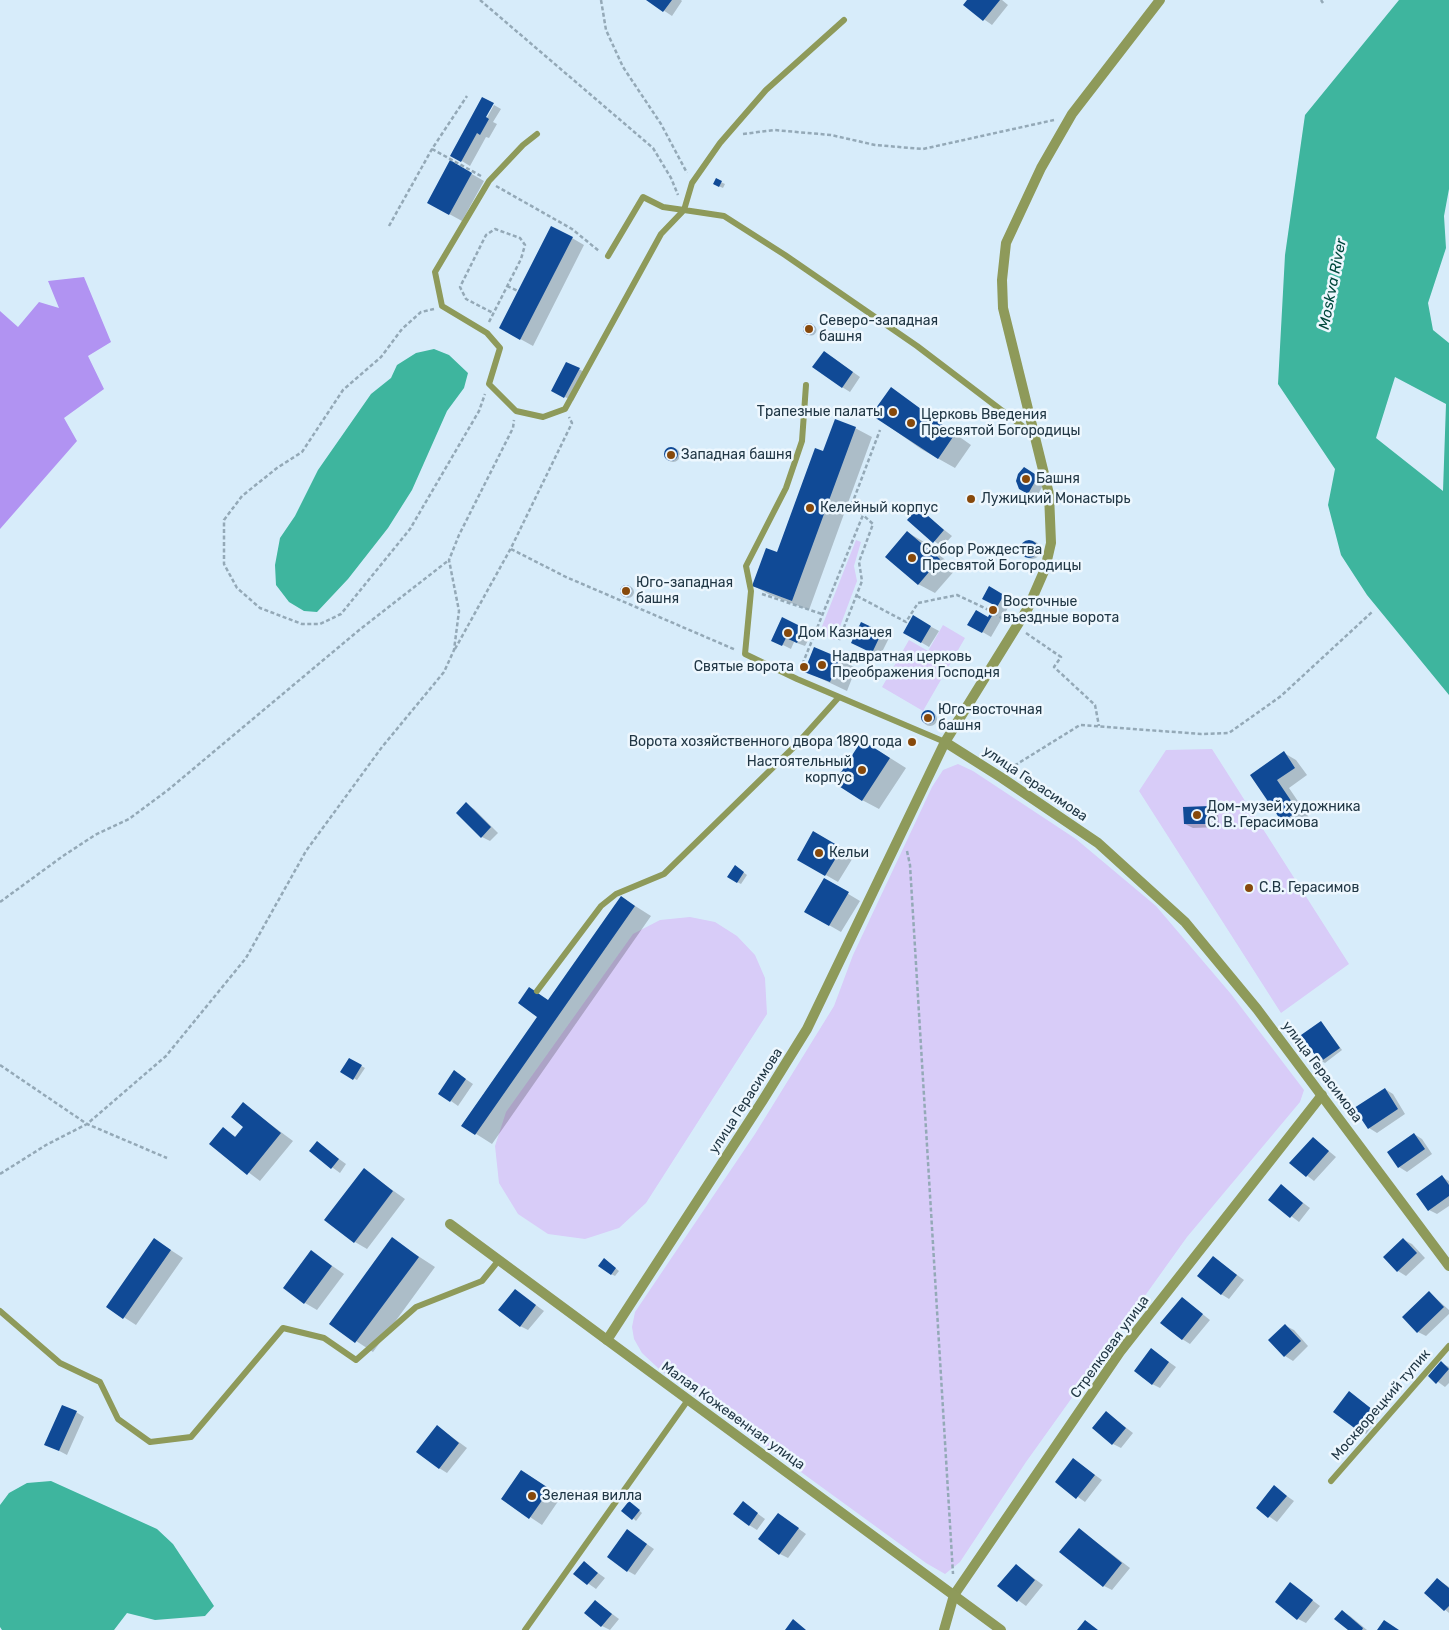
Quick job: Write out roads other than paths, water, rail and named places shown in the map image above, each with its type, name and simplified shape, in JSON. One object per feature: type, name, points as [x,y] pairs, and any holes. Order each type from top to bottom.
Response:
[{"type":"street","points":[[945,742],[1028,608],[1045,569],[1051,543],[1052,516],[1049,494],[1037,438],[1011,348],[1003,308],[1003,261],[1006,243],[1041,168],[1072,114],[1160,0]]},
{"type":"street","name":"улица Герасимова","points":[[606,1340],[769,1092],[807,1029],[831,984],[945,742],[1098,843],[1186,922],[1251,1002],[1449,1266]]},
{"type":"street","name":"Стрелковая улица","points":[[944,1630],[954,1595],[1120,1352],[1322,1095]]},
{"type":"street","name":"Малая Кожевенная улица","points":[[450,1224],[1001,1630]]},
{"type":"lane","points":[[537,134],[523,145],[489,181],[435,272],[442,306],[487,333],[500,348],[489,384],[516,412],[543,417],[565,409],[661,234],[684,210],[692,183],[720,143],[766,90],[844,20]]},
{"type":"lane","points":[[608,256],[643,197],[663,207],[724,216],[786,255],[917,346],[1037,438]]},
{"type":"lane","points":[[806,385],[802,441],[789,479],[746,566],[751,591],[745,654],[797,679],[945,742]]},
{"type":"lane","points":[[538,991],[601,906],[616,894],[664,874],[796,745],[839,697]]},
{"type":"lane","points":[[0,1311],[60,1363],[100,1382],[118,1419],[150,1442],[191,1437],[283,1328],[324,1338],[356,1360],[416,1307],[482,1281],[499,1260]]},
{"type":"lane","name":"Москворецкий тупик","points":[[1331,1481],[1449,1346]]},
{"type":"lane","points":[[525,1630],[688,1400]]},
{"type":"water","name":"Moskva River","points":[[1399,0],[1449,0],[1449,189],[1444,216],[1446,248],[1428,303],[1433,330],[1449,343],[1449,695],[1367,595],[1341,555],[1328,505],[1335,469],[1278,384],[1285,255],[1305,115]],"holes":[[[1395,377],[1446,404],[1443,491],[1376,438]]]},
{"type":"water","points":[[434,349],[449,355],[468,373],[464,388],[447,411],[412,490],[388,528],[348,579],[317,612],[304,611],[289,602],[276,585],[275,565],[280,538],[295,516],[318,470],[371,394],[391,378],[397,365],[416,353]]},
{"type":"water","points":[[51,1481],[157,1529],[173,1544],[214,1606],[205,1616],[155,1620],[127,1613],[114,1630],[2,1630],[0,1627],[0,1505],[9,1493],[27,1483]]},
{"type":"place","name":"Северо-западная башня","points":[[809,329]]},
{"type":"place","name":"Трапезные палаты","points":[[893,412]]},
{"type":"place","name":"Церковь Введения Пресвятой Богородицы","points":[[911,423]]},
{"type":"place","name":"Западная башня","points":[[671,455]]},
{"type":"place","name":"Башня","points":[[1026,479]]},
{"type":"place","name":"Лужицкий Монастырь","points":[[971,499]]},
{"type":"place","name":"Келейный корпус","points":[[810,508]]},
{"type":"place","name":"Собор Рождества Пресвятой Богородицы","points":[[912,558]]},
{"type":"place","name":"Юго-западная башня","points":[[626,591]]},
{"type":"place","name":"Восточные въездные ворота","points":[[993,610]]},
{"type":"place","name":"Дом Казначея","points":[[788,633]]},
{"type":"place","name":"Надвратная церковь Преображения Господня","points":[[822,665]]},
{"type":"place","name":"Святые ворота","points":[[804,667]]},
{"type":"place","name":"Юго-восточная башня","points":[[928,718]]},
{"type":"place","name":"Ворота хозяйственного двора 1890 года","points":[[912,742]]},
{"type":"place","name":"Настоятельный корпус","points":[[862,770]]},
{"type":"place","name":"Дом-музей художника С. В. Герасимова","points":[[1197,815]]},
{"type":"place","name":"Кельи","points":[[819,853]]},
{"type":"place","name":"С.В. Герасимов","points":[[1249,888]]},
{"type":"place","name":"Зеленая вилла","points":[[532,1496]]}]
